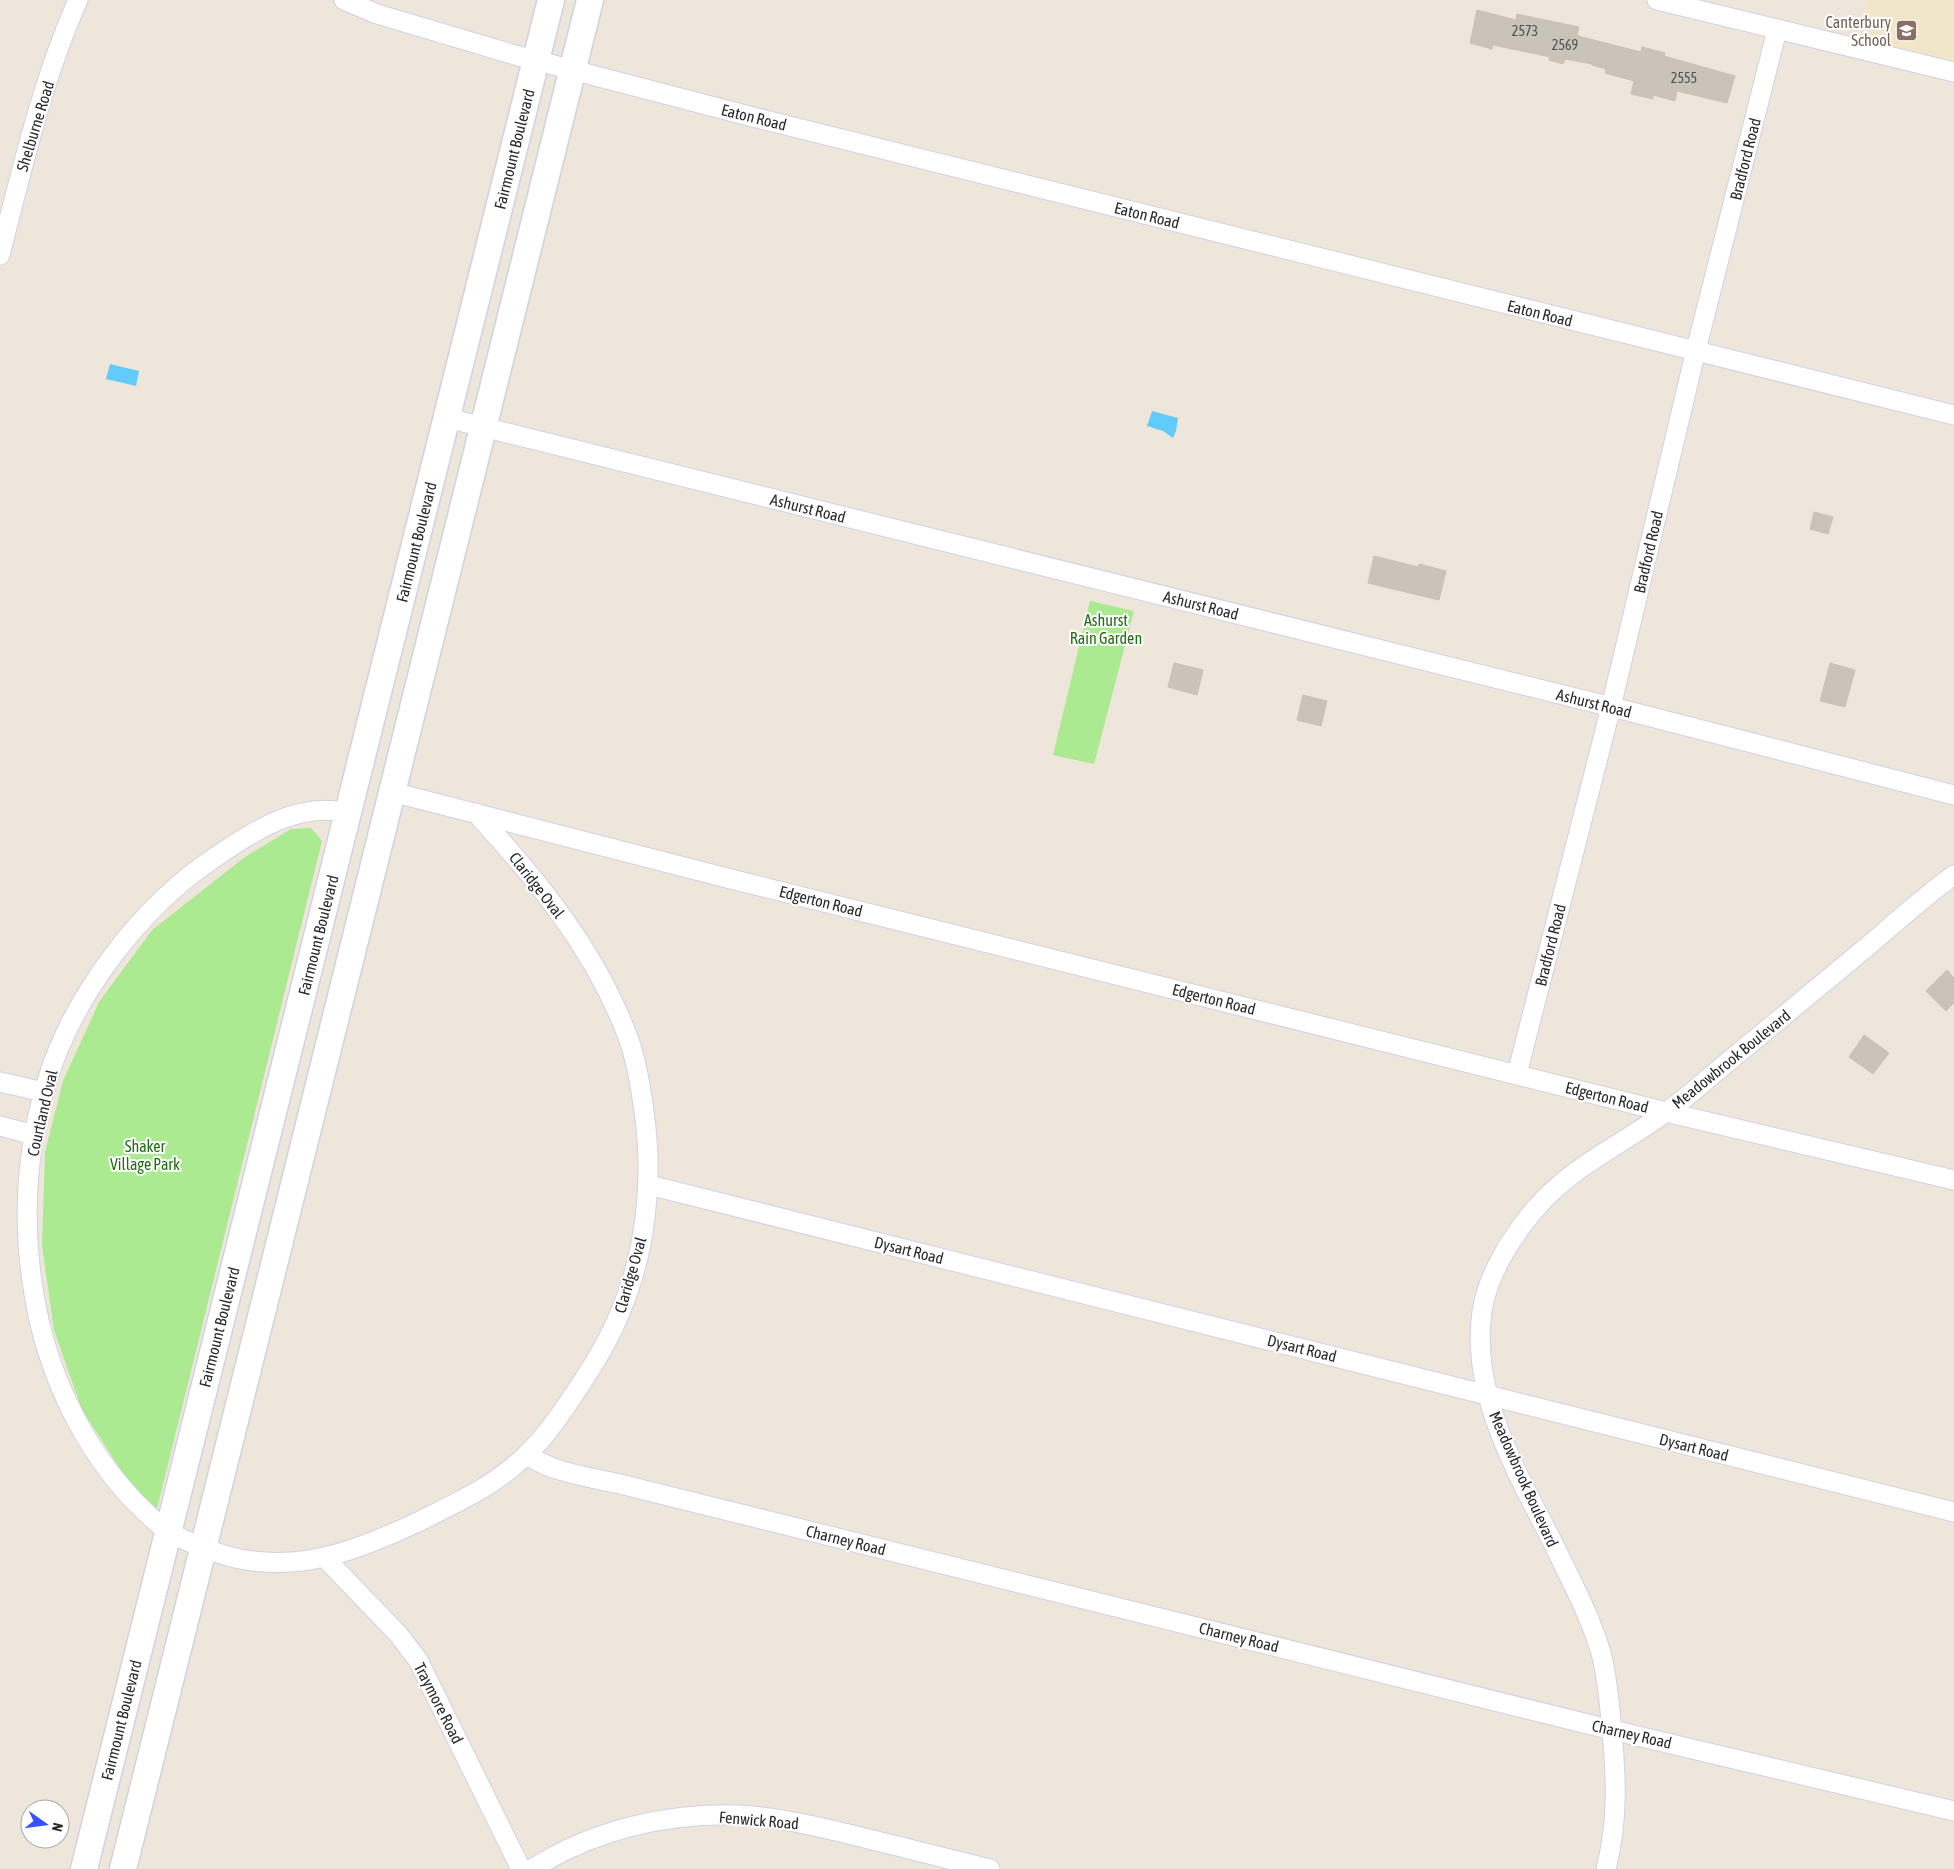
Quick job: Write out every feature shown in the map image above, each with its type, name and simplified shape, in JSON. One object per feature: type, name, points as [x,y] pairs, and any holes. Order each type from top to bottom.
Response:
[{"type":"main road","name":"Fairmount Boulevard","points":[[84,1869],[551,0]]},
{"type":"main road","points":[[123,1869],[590,0]]},
{"type":"street","name":"Shelburne Road","points":[[0,255],[29,142],[66,28],[78,0]]},
{"type":"street","name":"Eaton Road","points":[[344,0],[377,14],[536,61],[778,124],[1954,415]]},
{"type":"street","points":[[1657,0],[1954,72]]},
{"type":"street","name":"Bradford Road","points":[[1517,1074],[1610,707],[1696,350],[1777,30]]},
{"type":"street","name":"Ashurst Road","points":[[447,418],[1610,707],[1954,795]]},
{"type":"street","points":[[392,792],[476,813]]},
{"type":"street","name":"Courtland Oval","points":[[168,1531],[129,1496],[104,1464],[78,1423],[49,1356],[33,1292],[28,1240],[28,1188],[34,1135],[44,1092],[49,1075],[66,1036],[96,980],[128,936],[169,894],[210,860],[276,821],[292,814],[310,810],[327,809],[348,813]]},
{"type":"street","name":"Edgerton Road","points":[[476,813],[1666,1112],[1954,1180]]},
{"type":"street","name":"Claridge Oval","points":[[168,1531],[204,1547],[236,1558],[251,1561],[293,1562],[325,1558],[389,1535],[485,1487],[527,1456],[565,1407],[592,1367],[615,1324],[631,1283],[636,1263],[649,1185],[648,1144],[639,1079],[628,1037],[611,997],[584,948],[518,859],[476,813]]},
{"type":"street","name":"Meadowbrook Boulevard","points":[[1606,1869],[1612,1845],[1616,1808],[1616,1770],[1602,1656],[1586,1610],[1502,1438],[1488,1394],[1482,1365],[1482,1312],[1492,1278],[1516,1234],[1536,1208],[1560,1184],[1602,1153],[1666,1112],[1954,875]]},
{"type":"street","points":[[0,1082],[44,1092]]},
{"type":"street","points":[[0,1126],[34,1135]]},
{"type":"street","name":"Dysart Road","points":[[649,1185],[1954,1512]]},
{"type":"street","name":"Charney Road","points":[[527,1456],[560,1470],[1612,1730],[1954,1811]]},
{"type":"street","name":"Traymore Road","points":[[325,1558],[398,1634],[418,1660],[521,1869]]},
{"type":"street","name":"Fenwick Road","points":[[532,1869],[549,1858],[583,1842],[625,1828],[693,1817],[738,1815],[763,1817],[812,1826],[990,1869]]},
{"type":"shaded area","name":"Canterbury School","points":[[1868,0],[1954,0],[1954,72],[1857,48]]},
{"type":"green space","name":"Ashurst Rain Garden","points":[[1090,601],[1134,611],[1094,764],[1053,755]]},
{"type":"green space","name":"Shaker Village Park","points":[[311,828],[322,841],[154,1521],[82,1410],[54,1330],[42,1246],[45,1152],[63,1081],[99,1002],[152,930],[245,857],[291,829]]},
{"type":"water","points":[[110,364],[139,371],[136,386],[106,379]]},
{"type":"water","points":[[1152,411],[1178,418],[1173,438],[1163,431],[1147,426]]},
{"type":"building","points":[[1477,10],[1516,20],[1517,14],[1579,27],[1577,35],[1582,37],[1641,52],[1642,47],[1665,53],[1664,56],[1735,76],[1727,103],[1677,91],[1675,101],[1653,95],[1653,99],[1631,94],[1634,81],[1605,73],[1606,69],[1592,64],[1565,59],[1563,64],[1549,60],[1550,57],[1493,45],[1492,49],[1470,43]]},
{"type":"building","points":[[1814,512],[1833,517],[1828,534],[1810,529]]},
{"type":"building","points":[[1374,556],[1418,567],[1419,564],[1446,571],[1439,600],[1368,583]]},
{"type":"building","points":[[1174,663],[1203,670],[1197,695],[1168,687]]},
{"type":"building","points":[[1830,663],[1855,670],[1845,707],[1820,701]]},
{"type":"building","points":[[1303,695],[1327,701],[1321,726],[1297,720]]},
{"type":"building","points":[[1947,970],[1954,978],[1954,1003],[1946,1011],[1926,991]]},
{"type":"building","points":[[1864,1035],[1889,1053],[1873,1074],[1849,1057]]},
{"type":"place","name":"Canterbury School","points":[[1907,31]]}]
